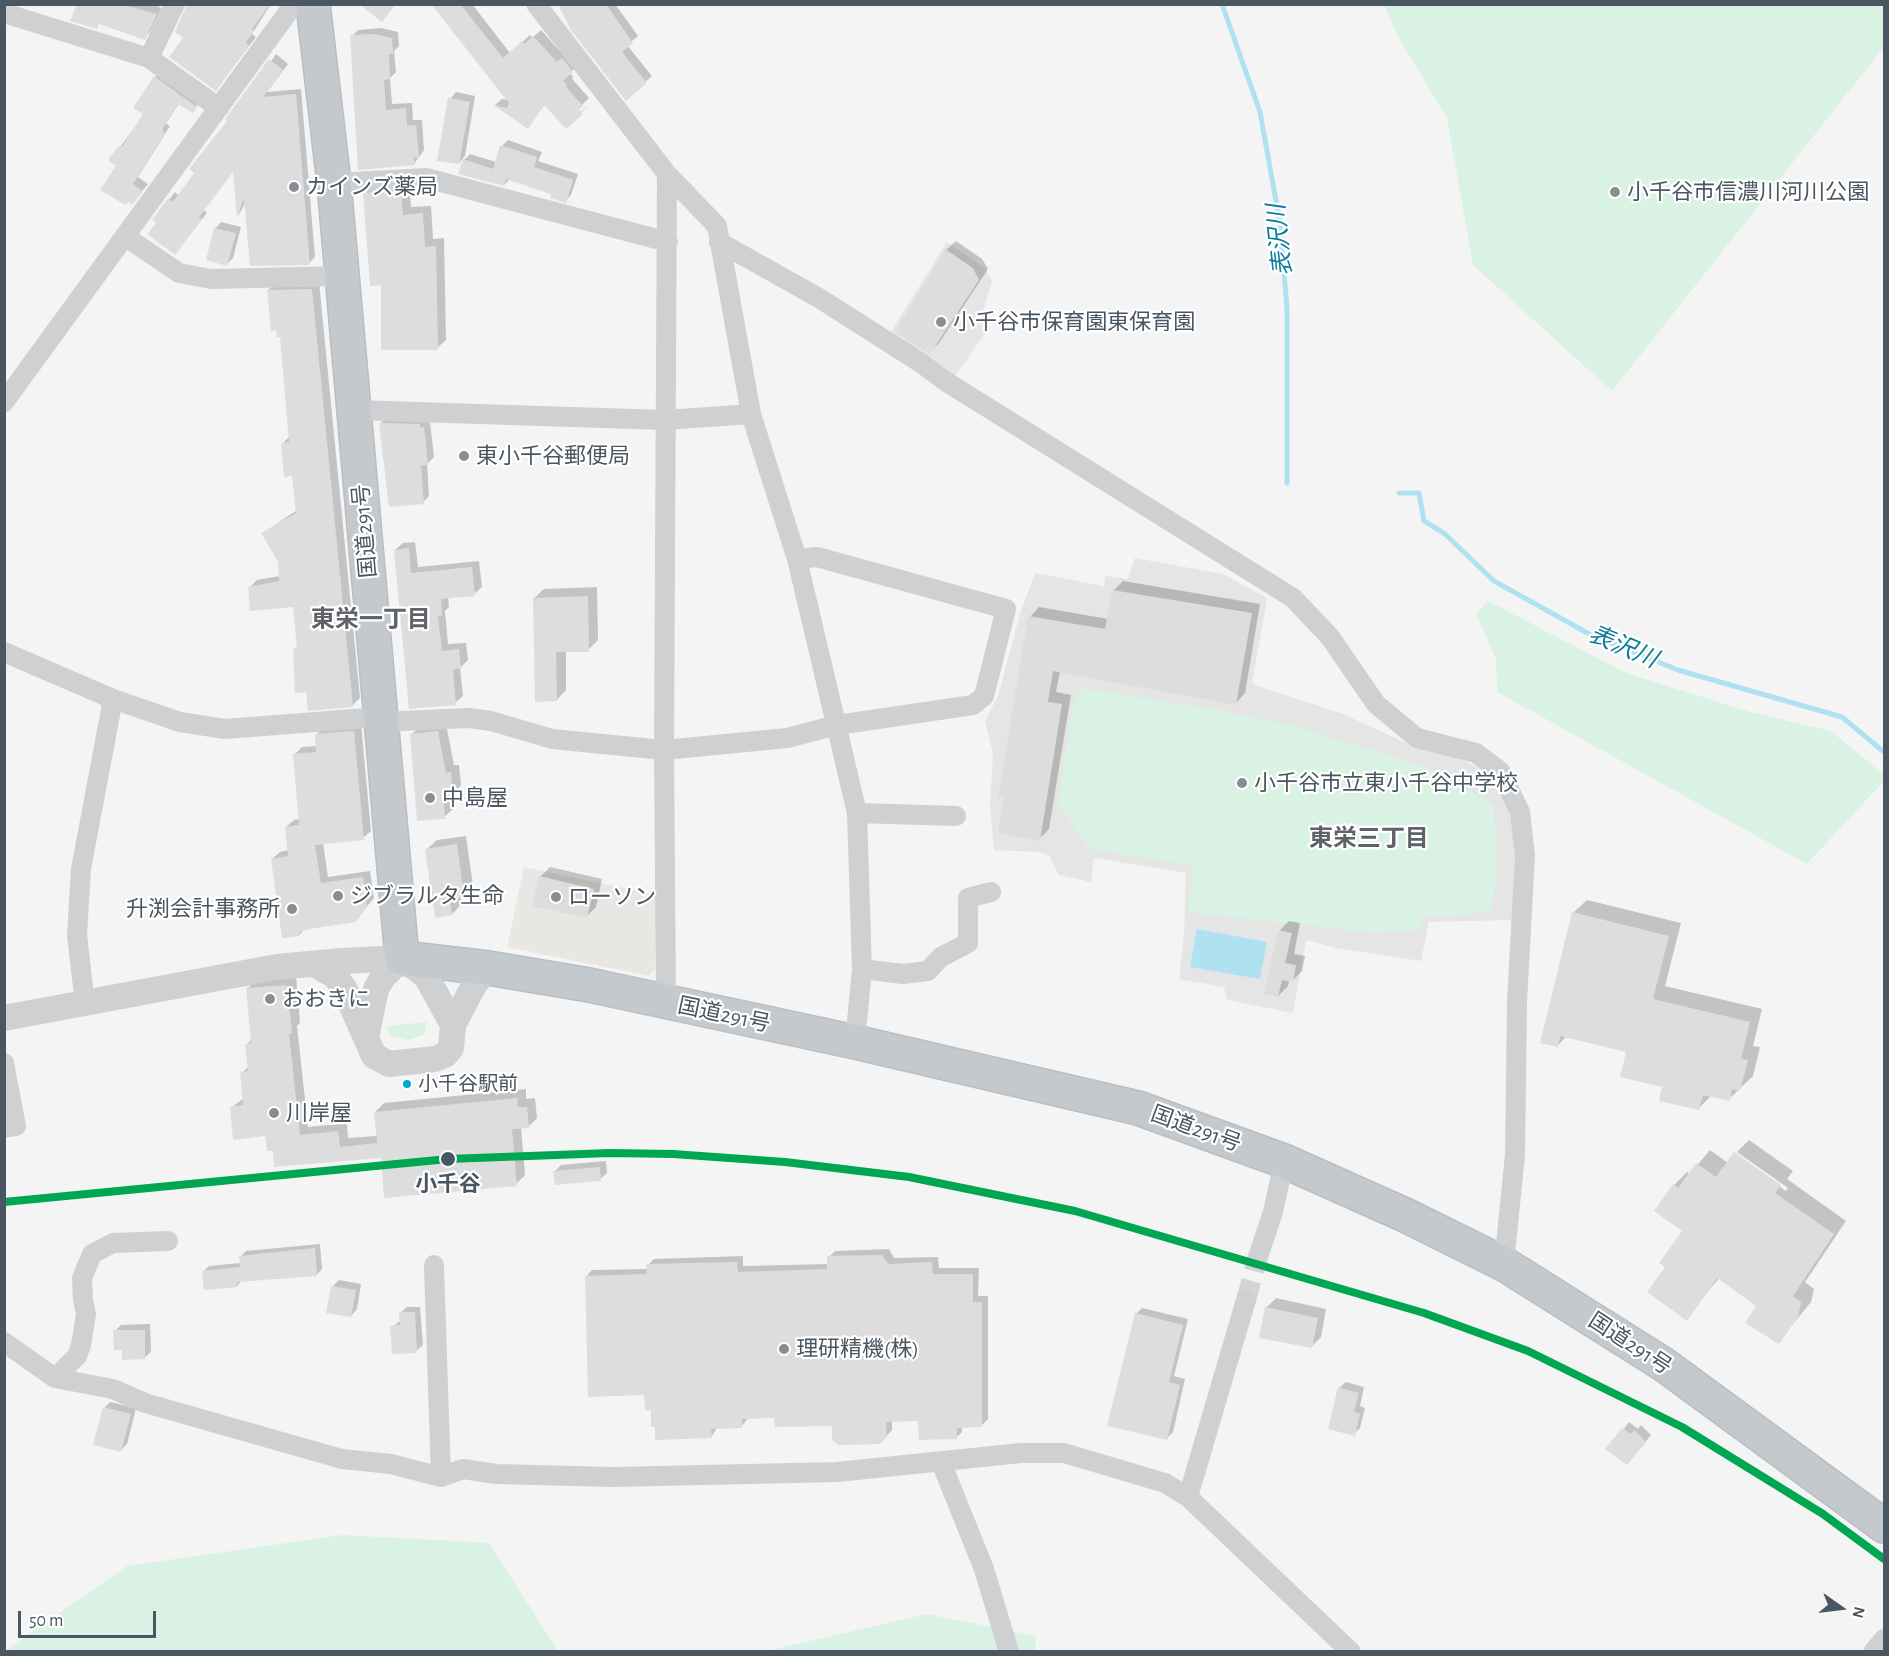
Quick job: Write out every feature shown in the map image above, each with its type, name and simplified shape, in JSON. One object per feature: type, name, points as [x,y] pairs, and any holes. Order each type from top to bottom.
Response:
[{"type":"highway","name":"国道291号","points":[[313,4],[334,183],[402,958],[488,968],[666,1002],[855,1042],[1138,1108],[1284,1161],[1405,1215],[1504,1264],[1663,1364],[1884,1526]]},
{"type":"street","points":[[149,58],[175,4]]},
{"type":"street","points":[[4,402],[11,381],[126,237],[294,4]]},
{"type":"street","points":[[536,4],[667,174],[717,226],[751,414],[797,559],[857,813],[862,969],[855,1042]]},
{"type":"street","points":[[4,13],[149,58],[219,108]]},
{"type":"street","points":[[666,1002],[664,750],[667,174]]},
{"type":"street","points":[[334,183],[426,178],[668,242]]},
{"type":"street","points":[[126,237],[179,273],[211,279],[342,276]]},
{"type":"street","points":[[719,242],[819,298],[921,363],[945,381],[1293,598],[1330,637],[1376,704],[1417,738],[1476,753],[1500,771],[1520,812],[1525,856],[1517,1002],[1515,1155],[1504,1264]]},
{"type":"street","points":[[355,410],[665,420],[751,414]]},
{"type":"street","points":[[4,651],[113,699],[180,722],[225,729],[380,719],[469,718],[491,721],[552,739],[664,750],[787,738],[837,725],[973,705],[984,696],[1006,609],[817,557],[797,559]]},
{"type":"street","points":[[85,1004],[77,935],[81,869],[113,699]]},
{"type":"street","points":[[857,813],[956,816]]},
{"type":"street","points":[[862,969],[903,974],[928,971],[941,957],[968,943],[968,898],[990,892]]},
{"type":"street","points":[[4,1018],[267,968],[402,958],[426,976],[453,1025]]},
{"type":"street","points":[[366,1038],[376,989],[383,976],[402,958]]},
{"type":"street","points":[[314,964],[335,976],[344,988],[374,1056],[389,1064],[435,1059],[445,1055],[451,1048],[453,1025],[474,985],[488,968]]},
{"type":"street","points":[[4,1063],[16,1126],[4,1128]]},
{"type":"street","points":[[1258,1257],[1273,1212],[1284,1161]]},
{"type":"street","points":[[55,1378],[77,1356],[81,1345],[86,1314],[82,1278],[92,1254],[113,1243],[168,1241]]},
{"type":"street","points":[[434,1265],[441,1477]]},
{"type":"street","points":[[1188,1497],[1246,1300]]},
{"type":"street","points":[[4,1342],[55,1378],[113,1389],[145,1403],[342,1459],[391,1464],[441,1477],[463,1469],[496,1474],[614,1477],[837,1472],[1021,1453],[1064,1453],[1165,1483],[1188,1497],[1351,1652]]},
{"type":"street","points":[[941,1462],[984,1569],[1009,1652]]},
{"type":"street","points":[[1874,1652],[1884,1639]]},
{"type":"shaded area","name":"小千谷市保育園東保育園","points":[[947,242],[985,268],[992,281],[983,311],[986,332],[951,382],[887,338]]},
{"type":"shaded area","name":"小千谷市立東小千谷中学校","points":[[1135,558],[1223,574],[1267,598],[1252,684],[1343,714],[1406,743],[1447,754],[1482,769],[1504,797],[1513,823],[1515,862],[1512,920],[1429,922],[1421,961],[1336,948],[1306,940],[1293,1013],[1227,1000],[1224,987],[1179,979],[1184,935],[1186,873],[1094,858],[1091,882],[1059,875],[1049,855],[1038,852],[994,850],[990,805],[993,754],[985,721],[998,696],[1020,614],[1035,573],[1104,586],[1105,576],[1128,579]]},
{"type":"shaded area","points":[[524,867],[657,895],[655,969],[649,976],[507,947]]},
{"type":"green space","name":"小千谷市信濃川河川公園","points":[[1384,5],[1884,5],[1884,47],[1612,391],[1473,265],[1447,118],[1400,40]]},
{"type":"green space","points":[[1488,601],[1626,673],[1750,712],[1831,731],[1884,775],[1884,781],[1807,864],[1497,692],[1496,659],[1476,614]]},
{"type":"green space","points":[[1081,688],[1224,711],[1298,727],[1425,767],[1483,797],[1494,806],[1497,872],[1491,911],[1458,916],[1423,917],[1419,930],[1375,933],[1188,912],[1193,866],[1090,849],[1058,805],[1072,709]]},
{"type":"green space","points":[[427,1022],[424,1035],[407,1040],[391,1036],[386,1026]]},
{"type":"green space","points":[[342,1535],[489,1543],[558,1651],[5,1651],[127,1566]]},
{"type":"green space","points":[[927,1614],[1036,1636],[1035,1651],[762,1652]]},
{"type":"water","points":[[1197,929],[1267,942],[1260,979],[1190,967]]},
{"type":"building","points":[[77,4],[120,4],[157,14],[145,40],[99,24],[97,29],[70,21]]},
{"type":"building","points":[[187,4],[270,4],[252,29],[254,31],[246,42],[249,45],[216,91],[169,57],[183,38],[175,32]]},
{"type":"building","points":[[359,4],[396,4],[382,22]]},
{"type":"building","points":[[431,4],[460,4],[503,58],[522,41],[525,44],[533,36],[557,62],[562,58],[573,72],[563,81],[583,106],[579,110],[583,114],[566,129],[544,105],[528,129],[493,105],[507,108],[509,103]]},
{"type":"building","points":[[558,4],[606,4],[633,43],[622,52],[647,83],[626,101],[570,29]]},
{"type":"building","points":[[374,34],[392,38],[393,54],[389,54],[390,79],[384,80],[386,110],[406,108],[407,126],[416,125],[419,158],[414,157],[415,165],[358,170],[350,35]]},
{"type":"building","points":[[269,59],[283,70],[263,97],[296,94],[310,265],[250,266],[244,198],[237,218],[233,172],[199,217],[202,219],[175,255],[147,234],[156,223],[152,220],[168,198],[173,202],[194,173],[189,169],[227,121],[225,119]]},
{"type":"building","points":[[154,76],[197,107],[193,113],[178,104],[162,130],[165,133],[133,184],[143,191],[132,205],[128,202],[126,205],[100,190],[116,166],[109,161],[110,157],[119,146],[122,147],[143,114],[133,108]]},
{"type":"building","points":[[448,98],[470,102],[459,164],[437,161]]},
{"type":"building","points":[[500,145],[537,157],[534,167],[573,180],[566,203],[550,198],[551,194],[506,179],[504,186],[458,174],[463,159],[493,169]]},
{"type":"building","points":[[401,191],[403,215],[423,213],[425,247],[436,246],[438,350],[381,350],[381,285],[370,286],[363,193]]},
{"type":"building","points":[[214,228],[236,233],[227,266],[206,260]]},
{"type":"building","points":[[945,249],[973,268],[979,280],[930,354],[895,332]]},
{"type":"building","points":[[312,289],[353,707],[308,711],[306,692],[295,693],[293,649],[297,649],[293,607],[250,611],[248,587],[279,581],[278,562],[261,533],[296,513],[292,476],[284,477],[281,443],[289,442],[280,337],[277,337],[276,330],[271,331],[267,290]]},
{"type":"building","points":[[379,423],[420,424],[420,428],[424,427],[428,465],[421,466],[424,504],[389,507]]},
{"type":"building","points":[[409,548],[411,573],[472,567],[475,596],[441,599],[442,616],[438,616],[442,651],[459,649],[461,669],[453,669],[456,705],[409,709],[394,550]]},
{"type":"building","points":[[1112,590],[1252,613],[1236,705],[1053,671],[1048,702],[1062,704],[1040,841],[998,833],[1003,798],[998,797],[1028,616],[1105,629]]},
{"type":"building","points":[[588,596],[589,652],[556,652],[557,701],[535,702],[533,598]]},
{"type":"building","points":[[354,731],[364,840],[315,845],[321,883],[363,877],[367,906],[356,922],[309,929],[299,932],[300,936],[282,938],[271,859],[288,856],[285,827],[299,825],[293,754],[316,752],[315,734]]},
{"type":"building","points":[[438,731],[446,773],[451,772],[453,795],[450,795],[451,802],[444,802],[445,819],[417,821],[410,734]]},
{"type":"building","points":[[457,844],[464,897],[450,899],[452,915],[435,918],[425,849]]},
{"type":"building","points":[[539,876],[594,889],[587,918],[532,906]]},
{"type":"building","points":[[1572,912],[1669,936],[1653,999],[1750,1022],[1741,1059],[1748,1060],[1740,1091],[1732,1089],[1730,1101],[1703,1095],[1699,1110],[1659,1101],[1662,1087],[1620,1077],[1626,1052],[1560,1036],[1558,1047],[1540,1043]]},
{"type":"building","points":[[1278,930],[1292,933],[1285,963],[1296,965],[1293,982],[1282,980],[1278,997],[1264,994]]},
{"type":"building","points":[[287,985],[292,1033],[289,1034],[300,1135],[338,1131],[340,1147],[377,1143],[374,1112],[517,1098],[518,1107],[527,1107],[529,1128],[512,1129],[517,1186],[384,1198],[381,1158],[274,1167],[273,1151],[267,1151],[265,1136],[233,1140],[230,1107],[243,1105],[240,1072],[248,1071],[245,1044],[251,1043],[246,988]]},
{"type":"building","points":[[1734,1152],[1781,1185],[1775,1193],[1834,1234],[1793,1296],[1801,1302],[1798,1317],[1779,1344],[1745,1323],[1756,1306],[1717,1278],[1687,1321],[1647,1292],[1665,1267],[1659,1263],[1682,1231],[1654,1211],[1673,1184],[1678,1188],[1696,1163],[1716,1177]]},
{"type":"building","points":[[600,1167],[601,1181],[555,1185],[553,1171]]},
{"type":"building","points":[[315,1248],[317,1276],[237,1282],[237,1287],[204,1290],[202,1271],[240,1267],[239,1256]]},
{"type":"building","name":"理研精機(株)","points":[[882,1255],[888,1264],[932,1262],[933,1274],[973,1274],[973,1302],[982,1302],[982,1427],[957,1428],[957,1439],[919,1440],[918,1421],[886,1422],[887,1437],[880,1444],[838,1445],[832,1440],[832,1426],[775,1427],[774,1418],[742,1419],[742,1428],[711,1429],[712,1438],[655,1440],[655,1427],[651,1427],[651,1410],[645,1410],[644,1395],[588,1397],[585,1276],[647,1274],[646,1264],[737,1262],[738,1272],[827,1269],[827,1256]]},
{"type":"building","points":[[331,1286],[356,1290],[351,1317],[326,1313]]},
{"type":"building","points":[[1265,1307],[1318,1318],[1312,1348],[1259,1338]]},
{"type":"building","points":[[399,1312],[415,1312],[417,1353],[392,1354],[390,1326],[400,1325]]},
{"type":"building","points":[[1135,1313],[1183,1325],[1169,1382],[1180,1385],[1167,1440],[1107,1426]]},
{"type":"building","points":[[113,1330],[145,1330],[145,1359],[122,1360],[122,1350],[114,1350]]},
{"type":"building","points":[[1338,1387],[1359,1393],[1354,1412],[1360,1414],[1355,1436],[1328,1429]]},
{"type":"building","points":[[103,1407],[131,1414],[121,1452],[93,1445]]},
{"type":"building","points":[[1622,1428],[1631,1434],[1634,1430],[1646,1442],[1627,1465],[1605,1449]]},
{"type":"waterway","name":"表沢川","points":[[1222,4],[1260,112],[1280,223],[1287,309],[1287,483]]},
{"type":"waterway","name":"表沢川","points":[[1399,493],[1419,493],[1424,521],[1445,534],[1494,581],[1591,635],[1678,670],[1842,717],[1884,752]]},
{"type":"tunnel","points":[[1246,1300],[1258,1257]]},
{"type":"transit line","points":[[4,1202],[448,1159],[610,1153],[673,1154],[785,1162],[909,1177],[1075,1211],[1424,1313],[1528,1351],[1682,1427],[1823,1514],[1884,1559]]},
{"type":"place","name":"カインズ薬局","points":[[294,187]]},
{"type":"place","name":"小千谷市信濃川河川公園","points":[[1615,192]]},
{"type":"place","name":"小千谷市保育園東保育園","points":[[941,322]]},
{"type":"place","name":"東小千谷郵便局","points":[[464,456]]},
{"type":"place","name":"小千谷市立東小千谷中学校","points":[[1242,783]]},
{"type":"place","name":"中島屋","points":[[430,798]]},
{"type":"place","name":"ジブラルタ生命","points":[[338,896]]},
{"type":"place","name":"ローソン","points":[[556,897]]},
{"type":"place","name":"升渕会計事務所","points":[[292,909]]},
{"type":"place","name":"おおきに","points":[[270,999]]},
{"type":"place","name":"小千谷駅前","points":[[407,1084]]},
{"type":"place","name":"川岸屋","points":[[274,1113]]},
{"type":"place","name":"小千谷","points":[[448,1159]]},
{"type":"place","name":"理研精機(株)","points":[[784,1349]]},
{"type":"district","name":"東栄一丁目","points":[[371,620]]},
{"type":"district","name":"東栄三丁目","points":[[1369,839]]}]
